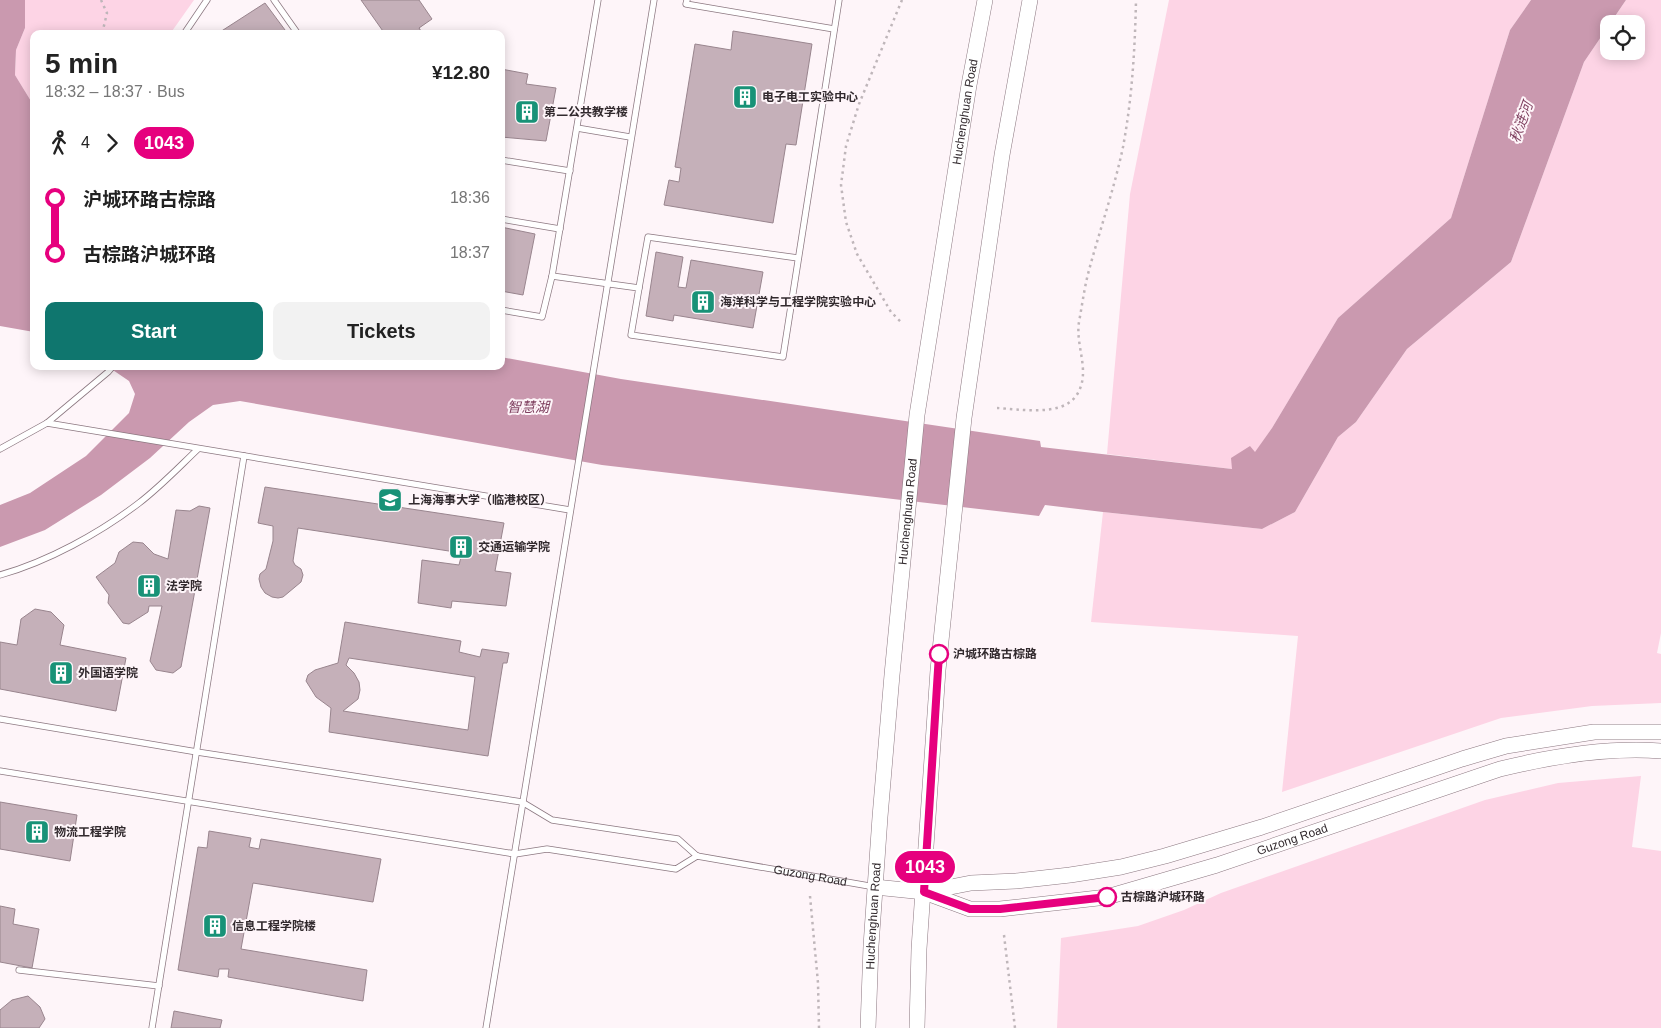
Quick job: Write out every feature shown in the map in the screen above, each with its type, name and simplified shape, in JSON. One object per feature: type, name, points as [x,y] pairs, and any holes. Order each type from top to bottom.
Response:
[{"type":"main road","name":"Huchenghuan Road","points":[[868,1028],[875,887],[892,675],[917,415],[966,104],[985,0]]},
{"type":"main road","points":[[917,1028],[919,949],[938,670],[964,418],[1002,155],[1030,0]]},
{"type":"main road","name":"Guzong Road","points":[[924,892],[971,883],[1070,876],[1121,867],[1166,856],[1262,827],[1462,759],[1506,746],[1594,732],[1661,732]]},
{"type":"main road","name":"Guzong Road","points":[[875,887],[924,892],[970,909],[1000,909],[1107,897],[1217,866],[1500,769],[1573,754],[1661,752]]},
{"type":"lane","points":[[187,30],[207,0]]},
{"type":"lane","points":[[274,0],[295,30]]},
{"type":"lane","points":[[505,311],[542,317],[552,276],[598,0]]},
{"type":"lane","points":[[486,1028],[608,283],[630,137],[654,0]]},
{"type":"lane","points":[[687,0],[686,4],[834,29]]},
{"type":"lane","points":[[798,258],[648,237],[631,335],[783,358],[839,0]]},
{"type":"lane","points":[[578,128],[630,137]]},
{"type":"lane","points":[[505,161],[570,171]]},
{"type":"lane","points":[[505,220],[560,228]]},
{"type":"lane","points":[[552,276],[639,288]]},
{"type":"lane","points":[[0,449],[47,423],[110,370]]},
{"type":"lane","points":[[47,423],[570,510]]},
{"type":"lane","points":[[0,575],[20,569],[82,540],[139,503],[198,449]]},
{"type":"lane","points":[[152,1028],[244,456]]},
{"type":"lane","points":[[0,719],[197,752],[522,802],[552,820],[678,839],[697,856],[676,869],[547,849],[515,854],[189,803],[0,771]]},
{"type":"lane","name":"Guzong Road","points":[[697,856],[875,887]]},
{"type":"lane","points":[[19,970],[159,986]]},
{"type":"path","points":[[101,0],[107,13],[103,30]]},
{"type":"path","points":[[902,0],[859,104],[846,146],[841,185],[846,222],[858,254],[891,312],[902,323]]},
{"type":"path","points":[[997,408],[1047,410],[1066,405],[1075,397],[1080,387],[1084,371],[1078,326],[1087,276],[1123,147],[1132,84],[1136,32],[1136,0]]},
{"type":"path","points":[[810,896],[818,983],[819,1028]]},
{"type":"path","points":[[1004,935],[1015,1028]]},
{"type":"shaded area","points":[[25,0],[194,0],[173,30],[30,30],[30,99],[15,75],[16,50],[25,28]]},
{"type":"shaded area","points":[[1169,0],[1531,0],[1510,30],[1451,218],[1338,318],[1255,453],[1232,469],[1107,454],[1130,194]]},
{"type":"shaded area","points":[[1626,0],[1661,0],[1661,633],[1657,653],[1661,654],[1661,703],[1592,706],[1501,718],[1282,792],[1298,636],[1091,622],[1103,512],[1262,529],[1295,512],[1338,437],[1356,422],[1407,349],[1511,262],[1584,62],[1600,38],[1600,60],[1645,60],[1645,15],[1616,15]]},
{"type":"shaded area","points":[[1641,776],[1632,847],[1661,851],[1661,1028],[1057,1028],[1061,938],[1138,926],[1184,910],[1221,893],[1485,800],[1558,783]]},
{"type":"water","points":[[0,0],[25,0],[25,28],[16,50],[15,75],[30,99],[30,331],[0,326]]},
{"type":"water","points":[[1531,0],[1626,0],[1616,15],[1600,15],[1600,38],[1584,62],[1511,262],[1407,349],[1356,422],[1338,437],[1295,512],[1262,529],[1045,505],[1039,516],[602,465],[240,401],[213,405],[189,422],[150,458],[101,495],[45,530],[0,547],[0,505],[30,493],[86,456],[129,413],[135,394],[129,381],[113,370],[505,370],[505,358],[621,379],[1040,441],[1041,447],[1232,469],[1231,458],[1250,446],[1255,452],[1272,428],[1338,318],[1451,218],[1510,30]]},
{"type":"building","points":[[361,0],[419,0],[432,19],[419,28],[420,30],[382,30]]},
{"type":"building","points":[[265,3],[285,30],[223,30]]},
{"type":"building","name":"电子电工实验中心","points":[[733,31],[812,44],[796,145],[786,144],[773,223],[664,205],[669,180],[679,182],[681,168],[675,167],[695,44],[731,50]]},
{"type":"building","name":"第二公共教学楼","points":[[505,70],[528,74],[526,84],[556,88],[546,141],[505,137]]},
{"type":"building","points":[[505,228],[535,234],[523,295],[505,292]]},
{"type":"building","name":"海洋科学与工程学院实验中心","points":[[656,252],[683,257],[678,287],[686,288],[691,260],[763,272],[753,328],[674,315],[673,321],[646,316]]},
{"type":"building","name":"交通运输学院","points":[[265,487],[504,523],[495,571],[511,573],[506,606],[452,601],[451,608],[418,603],[422,560],[459,565],[462,553],[298,528],[293,561],[301,569],[303,575],[301,582],[283,597],[272,597],[265,593],[259,579],[260,574],[266,569],[273,541],[273,526],[258,523]]},
{"type":"building","name":"法学院","points":[[199,506],[210,508],[181,667],[173,673],[156,670],[150,661],[162,606],[149,606],[148,612],[129,624],[123,623],[108,603],[109,595],[96,577],[115,563],[119,552],[133,542],[143,543],[154,554],[168,559],[176,510],[190,511]]},
{"type":"building","name":"外国语学院","points":[[35,609],[51,612],[64,625],[60,645],[126,658],[116,711],[0,689],[0,642],[17,645],[21,619]]},
{"type":"building","points":[[345,622],[461,641],[459,652],[480,657],[482,649],[509,653],[507,663],[503,663],[488,756],[329,732],[331,708],[316,697],[306,681],[308,675],[315,670],[338,663]],"holes":[[[349,658],[475,677],[468,730],[343,711],[358,699],[360,690],[359,682],[354,673],[346,665]]]},
{"type":"building","name":"物流工程学院","points":[[0,802],[77,815],[70,861],[0,849]]},
{"type":"building","name":"信息工程学院楼","points":[[209,831],[251,838],[249,847],[259,849],[261,839],[381,859],[373,902],[253,883],[241,949],[367,970],[363,1001],[228,977],[229,969],[219,969],[218,977],[178,970],[198,847],[207,848]]},
{"type":"building","points":[[0,906],[15,909],[13,924],[39,929],[32,968],[0,962]]},
{"type":"building","points":[[28,996],[40,1007],[45,1019],[39,1028],[0,1028],[0,1010],[12,1000]]},
{"type":"building","points":[[174,1011],[222,1020],[220,1028],[171,1028]]},
{"type":"bus line","name":"1043","points":[[939,654],[924,892],[970,909],[1000,909],[1069,903],[1107,897]]},
{"type":"place","name":"电子电工实验中心","points":[[745,97]]},
{"type":"place","name":"第二公共教学楼","points":[[527,112]]},
{"type":"place","name":"海洋科学与工程学院实验中心","points":[[703,302]]},
{"type":"place","name":"上海海事大学（临港校区）","points":[[390,500]]},
{"type":"place","name":"交通运输学院","points":[[461,547]]},
{"type":"place","name":"法学院","points":[[149,586]]},
{"type":"place","name":"沪城环路古棕路","points":[[939,654]]},
{"type":"place","name":"外国语学院","points":[[61,673]]},
{"type":"place","name":"物流工程学院","points":[[37,832]]},
{"type":"place","name":"古棕路沪城环路","points":[[1107,897]]},
{"type":"place","name":"信息工程学院楼","points":[[215,926]]},
{"type":"water label","name":"秋涟河","points":[[1521,122]]},
{"type":"water label","name":"智慧湖","points":[[528,407]]}]
